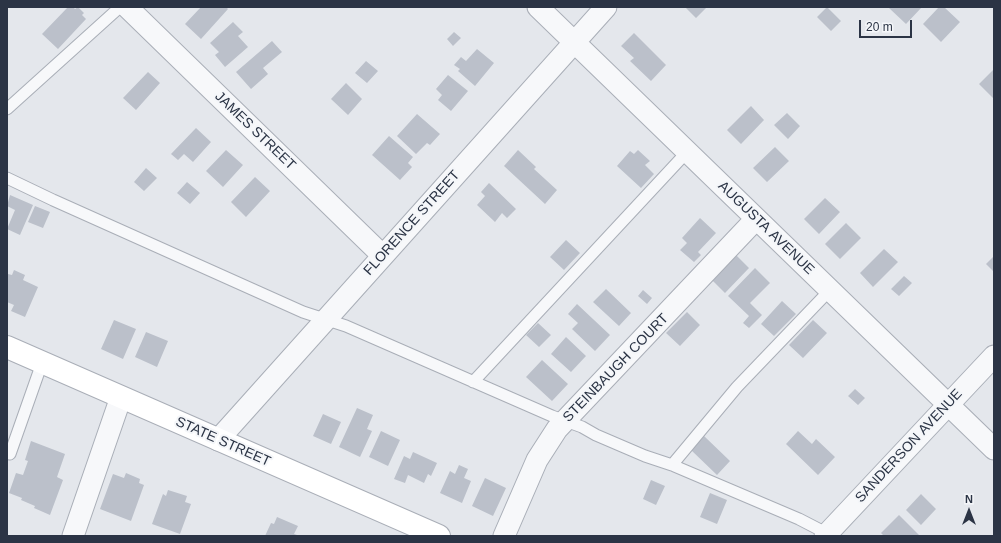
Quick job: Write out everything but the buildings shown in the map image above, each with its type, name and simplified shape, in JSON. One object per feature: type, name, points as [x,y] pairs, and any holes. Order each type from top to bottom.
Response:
[{"type":"main road","name":"STATE STREET","points":[[7,348],[439,536]]},
{"type":"street","name":"JAMES STREET","points":[[127,7],[383,256]]},
{"type":"street","name":"AUGUSTA AVENUE","points":[[538,7],[994,449]]},
{"type":"street","name":"FLORENCE STREET","points":[[218,440],[606,7]]},
{"type":"street","name":"STEINBAUGH COURT","points":[[504,536],[537,460],[558,429],[756,219]]},
{"type":"street","name":"SANDERSON AVENUE","points":[[828,535],[994,356]]},
{"type":"street","points":[[73,536],[121,397]]},
{"type":"lane","points":[[7,109],[120,7]]},
{"type":"lane","points":[[473,382],[687,152]]},
{"type":"lane","points":[[7,178],[303,312],[327,319],[566,420],[596,435],[645,456],[672,465],[799,519],[828,535]]},
{"type":"lane","points":[[672,465],[737,387],[830,290]]},
{"type":"lane","points":[[10,454],[42,363]]}]
